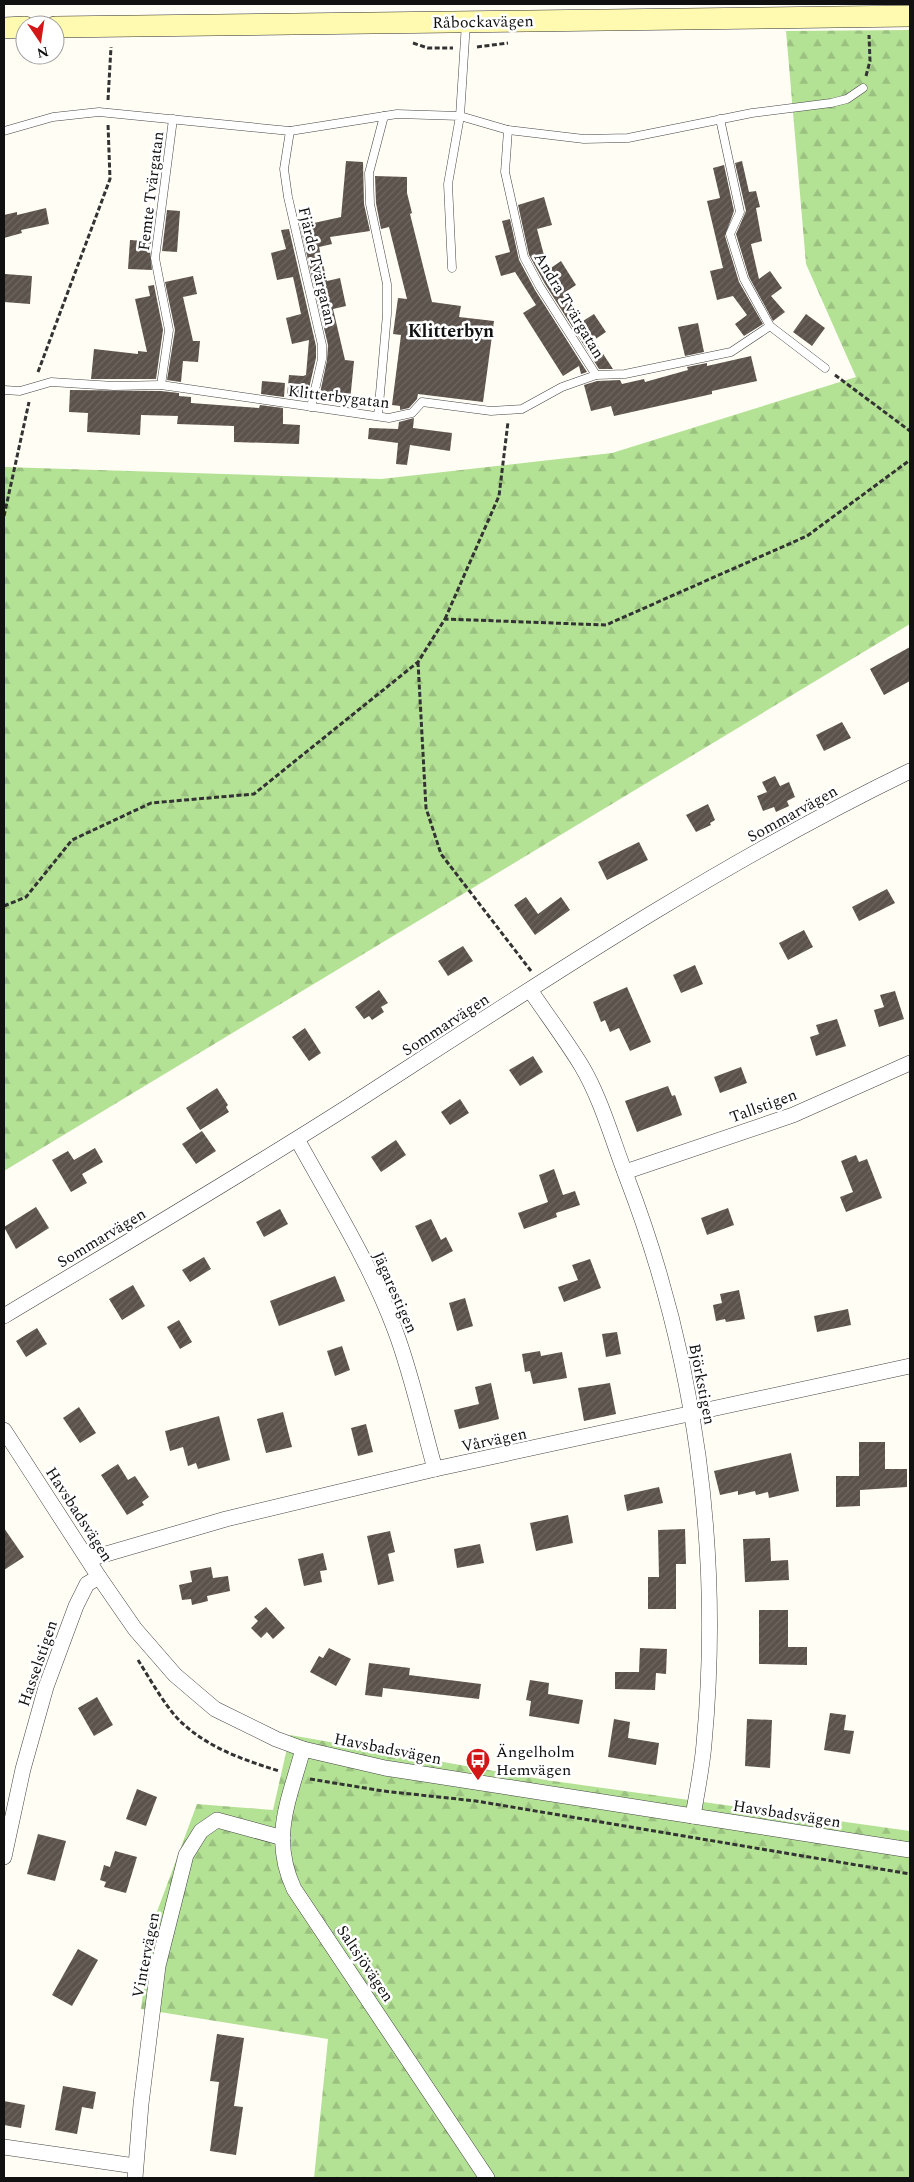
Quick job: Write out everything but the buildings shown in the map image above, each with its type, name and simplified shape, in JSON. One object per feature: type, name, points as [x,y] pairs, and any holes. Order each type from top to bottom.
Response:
[{"type":"street","name":"Råbockavägen","points":[[65,27],[910,16]]},
{"type":"street","name":"Sommarvägen","points":[[4,1316],[297,1139],[620,932],[794,829],[910,770]]},
{"type":"street","name":"Björkstigen","points":[[535,987],[582,1067],[648,1232],[666,1293],[693,1413],[710,1582],[710,1642],[704,1745],[694,1816]]},
{"type":"street","name":"Tallstigen","points":[[625,1172],[793,1115],[910,1063]]},
{"type":"street","name":"Jägarestigen","points":[[297,1139],[362,1257],[395,1329],[408,1368],[435,1469]]},
{"type":"street","name":"Vårvägen","points":[[89,1559],[226,1519],[435,1469],[910,1366]]},
{"type":"street","name":"Havsbadsvägen","points":[[4,1430],[99,1577],[136,1629],[182,1681],[215,1709],[276,1739],[303,1749],[385,1768],[910,1850]]},
{"type":"street","name":"Hasselstigen","points":[[4,1858],[22,1769],[46,1688],[76,1606],[87,1584],[99,1577]]},
{"type":"street","name":"Saltsjövägen","points":[[303,1749],[284,1818],[282,1856],[294,1889],[487,2178]]},
{"type":"street","name":"Vintervägen","points":[[135,2172],[158,1966],[186,1855],[201,1830],[218,1820],[283,1838]]},
{"type":"street","points":[[4,2147],[135,2172]]},
{"type":"lane","points":[[452,268],[448,184],[460,116],[466,21]]},
{"type":"lane","points":[[4,130],[53,117],[108,112],[290,130],[397,114],[460,116],[508,130],[606,140],[653,134],[720,119],[831,103],[848,99],[863,88]]},
{"type":"lane","points":[[378,416],[387,314],[387,284],[370,204],[369,173],[384,116]]},
{"type":"lane","name":"Femte Tvärgatan","points":[[161,385],[169,330],[156,258],[173,119]]},
{"type":"lane","points":[[720,119],[740,212],[730,234],[744,279],[770,326],[825,368]]},
{"type":"lane","name":"Fjärde Tvärgatan","points":[[290,130],[284,169],[288,197],[322,345],[322,359],[311,407]]},
{"type":"lane","name":"Andra Tvärgatan","points":[[508,130],[505,172],[524,257],[540,287],[596,375]]},
{"type":"lane","name":"Klitterbygatan","points":[[4,390],[20,391],[51,382],[114,386],[161,385],[389,418],[412,413],[422,402],[491,411],[522,409],[562,387],[596,375],[625,374],[730,352],[770,326]]},
{"type":"path","points":[[863,88],[870,61],[868,17]]},
{"type":"path","points":[[4,516],[32,388],[110,179],[108,112],[111,46]]},
{"type":"path","points":[[825,368],[910,431]]},
{"type":"path","points":[[4,906],[26,896],[72,840],[151,803],[254,794],[418,662],[445,619],[498,496],[510,410]]},
{"type":"path","points":[[445,619],[606,625],[807,536],[910,460]]},
{"type":"path","points":[[418,662],[426,808],[441,854],[535,987]]},
{"type":"path","points":[[135,1656],[179,1720],[202,1739],[230,1754],[296,1776],[383,1791],[476,1801],[910,1874]]},
{"type":"green space","points":[[910,30],[910,624],[4,1171],[4,467],[381,479],[612,453],[856,377],[806,264],[786,31]]},
{"type":"green space","points":[[290,1735],[546,1780],[910,1831],[910,2178],[314,2178],[328,2039],[141,2009],[152,1925],[197,1804],[273,1810]]},
{"type":"place","name":"Ängelholm Hemvägen","points":[[478,1781]]},
{"type":"district","name":"Klitterbyn","points":[[451,331]]}]
